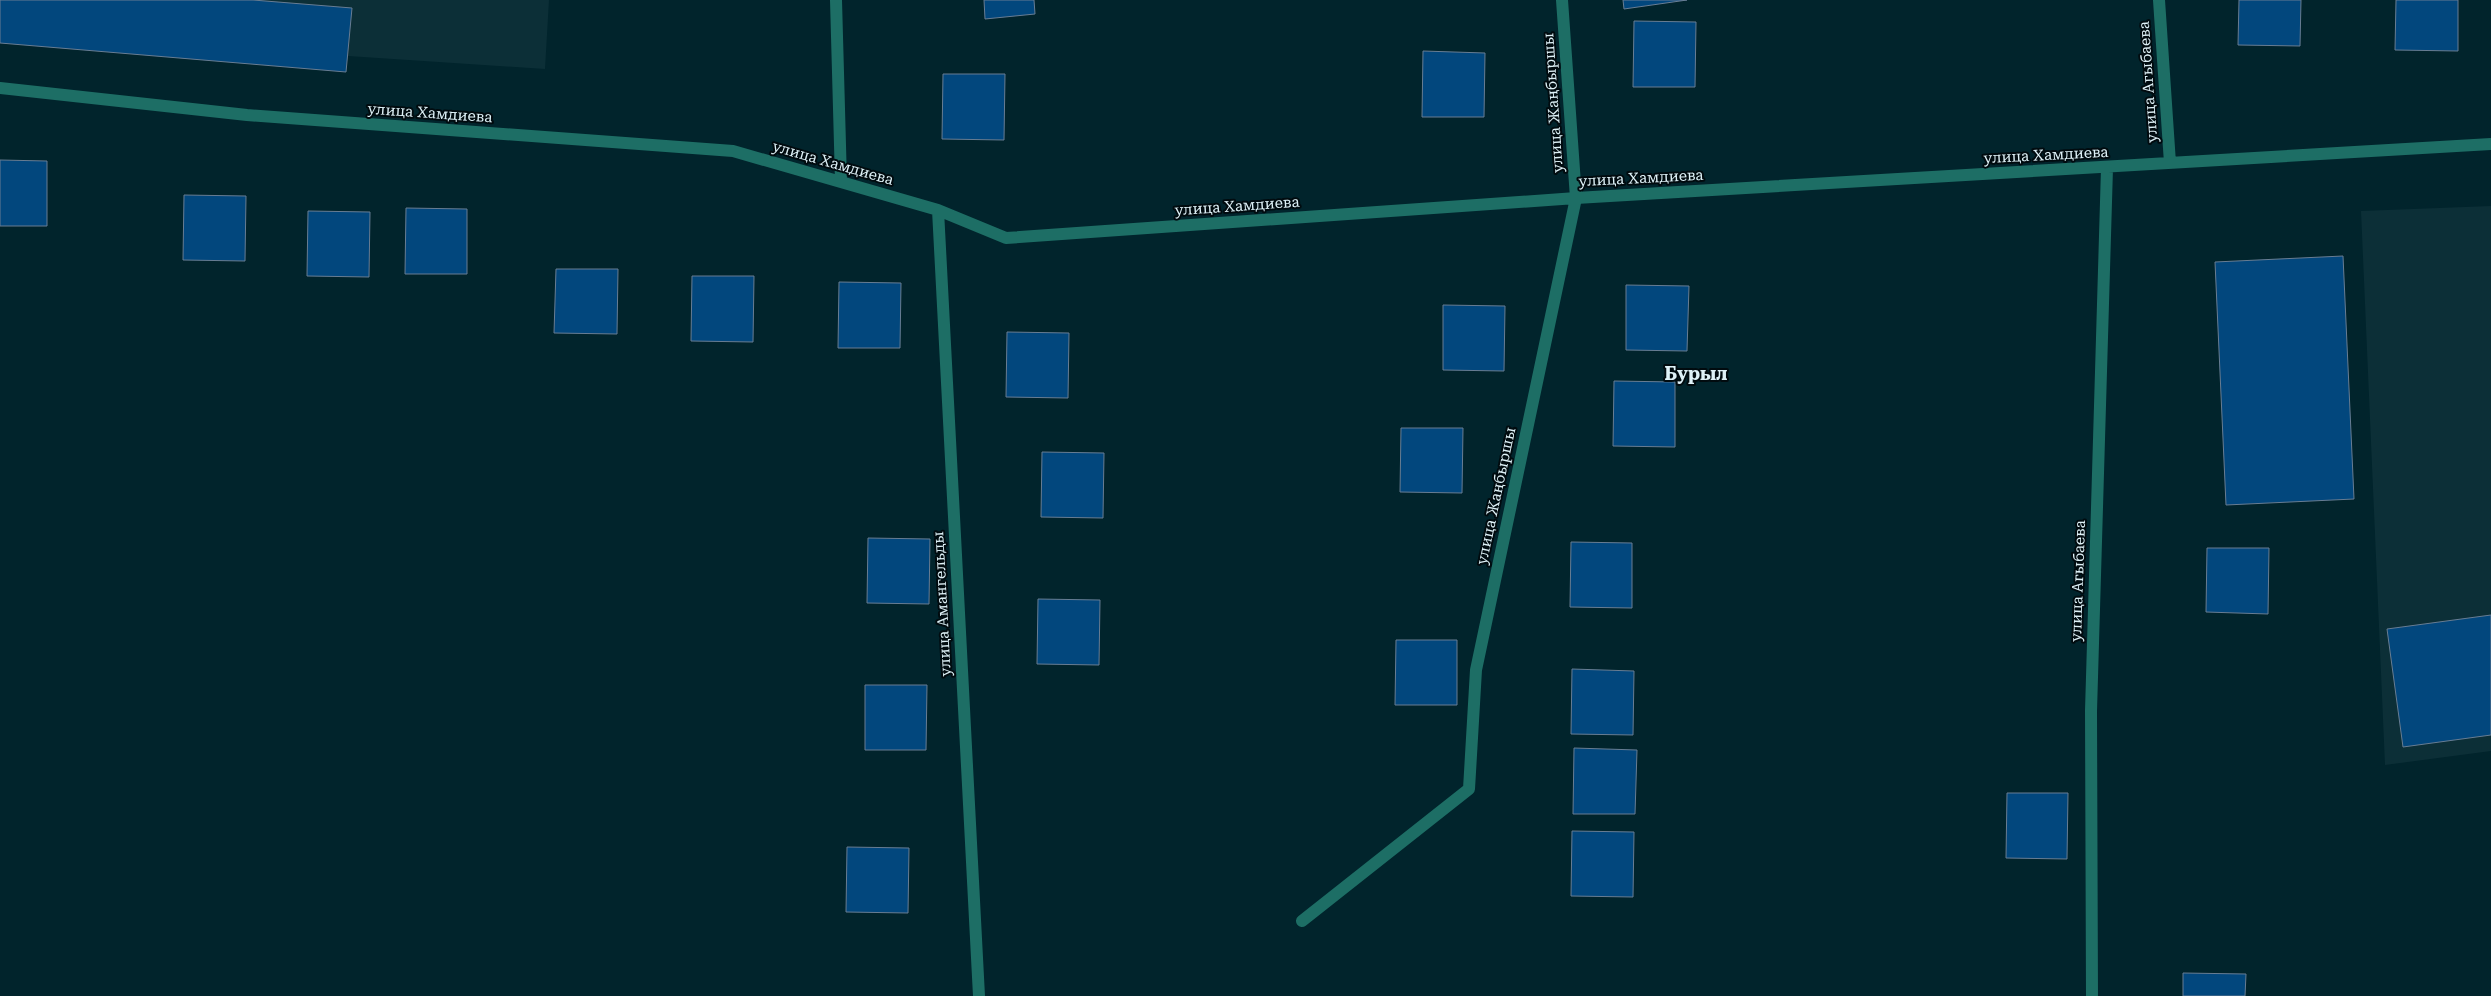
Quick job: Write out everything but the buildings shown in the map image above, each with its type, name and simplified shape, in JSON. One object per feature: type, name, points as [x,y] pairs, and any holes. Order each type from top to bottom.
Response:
[{"type":"street","points":[[836,0],[841,181]]},
{"type":"street","name":"улица Жаңбыршы","points":[[1302,921],[1469,789],[1476,670],[1576,198],[1562,0]]},
{"type":"street","name":"улица Агыбаева","points":[[2159,0],[2170,162]]},
{"type":"street","name":"улица Хамдиева","points":[[0,88],[248,116],[733,151],[938,210],[1006,238],[1576,198],[2491,144]]},
{"type":"street","name":"улица Агыбаева","points":[[2092,996],[2091,712],[2107,168]]},
{"type":"street","name":"улица Амангельды","points":[[938,210],[979,996]]},
{"type":"shaded area","points":[[0,0],[549,0],[545,69],[0,33]]},
{"type":"shaded area","points":[[2491,206],[2491,751],[2385,765],[2361,211]]},
{"type":"district","name":"Бурыл","points":[[1696,374]]}]
